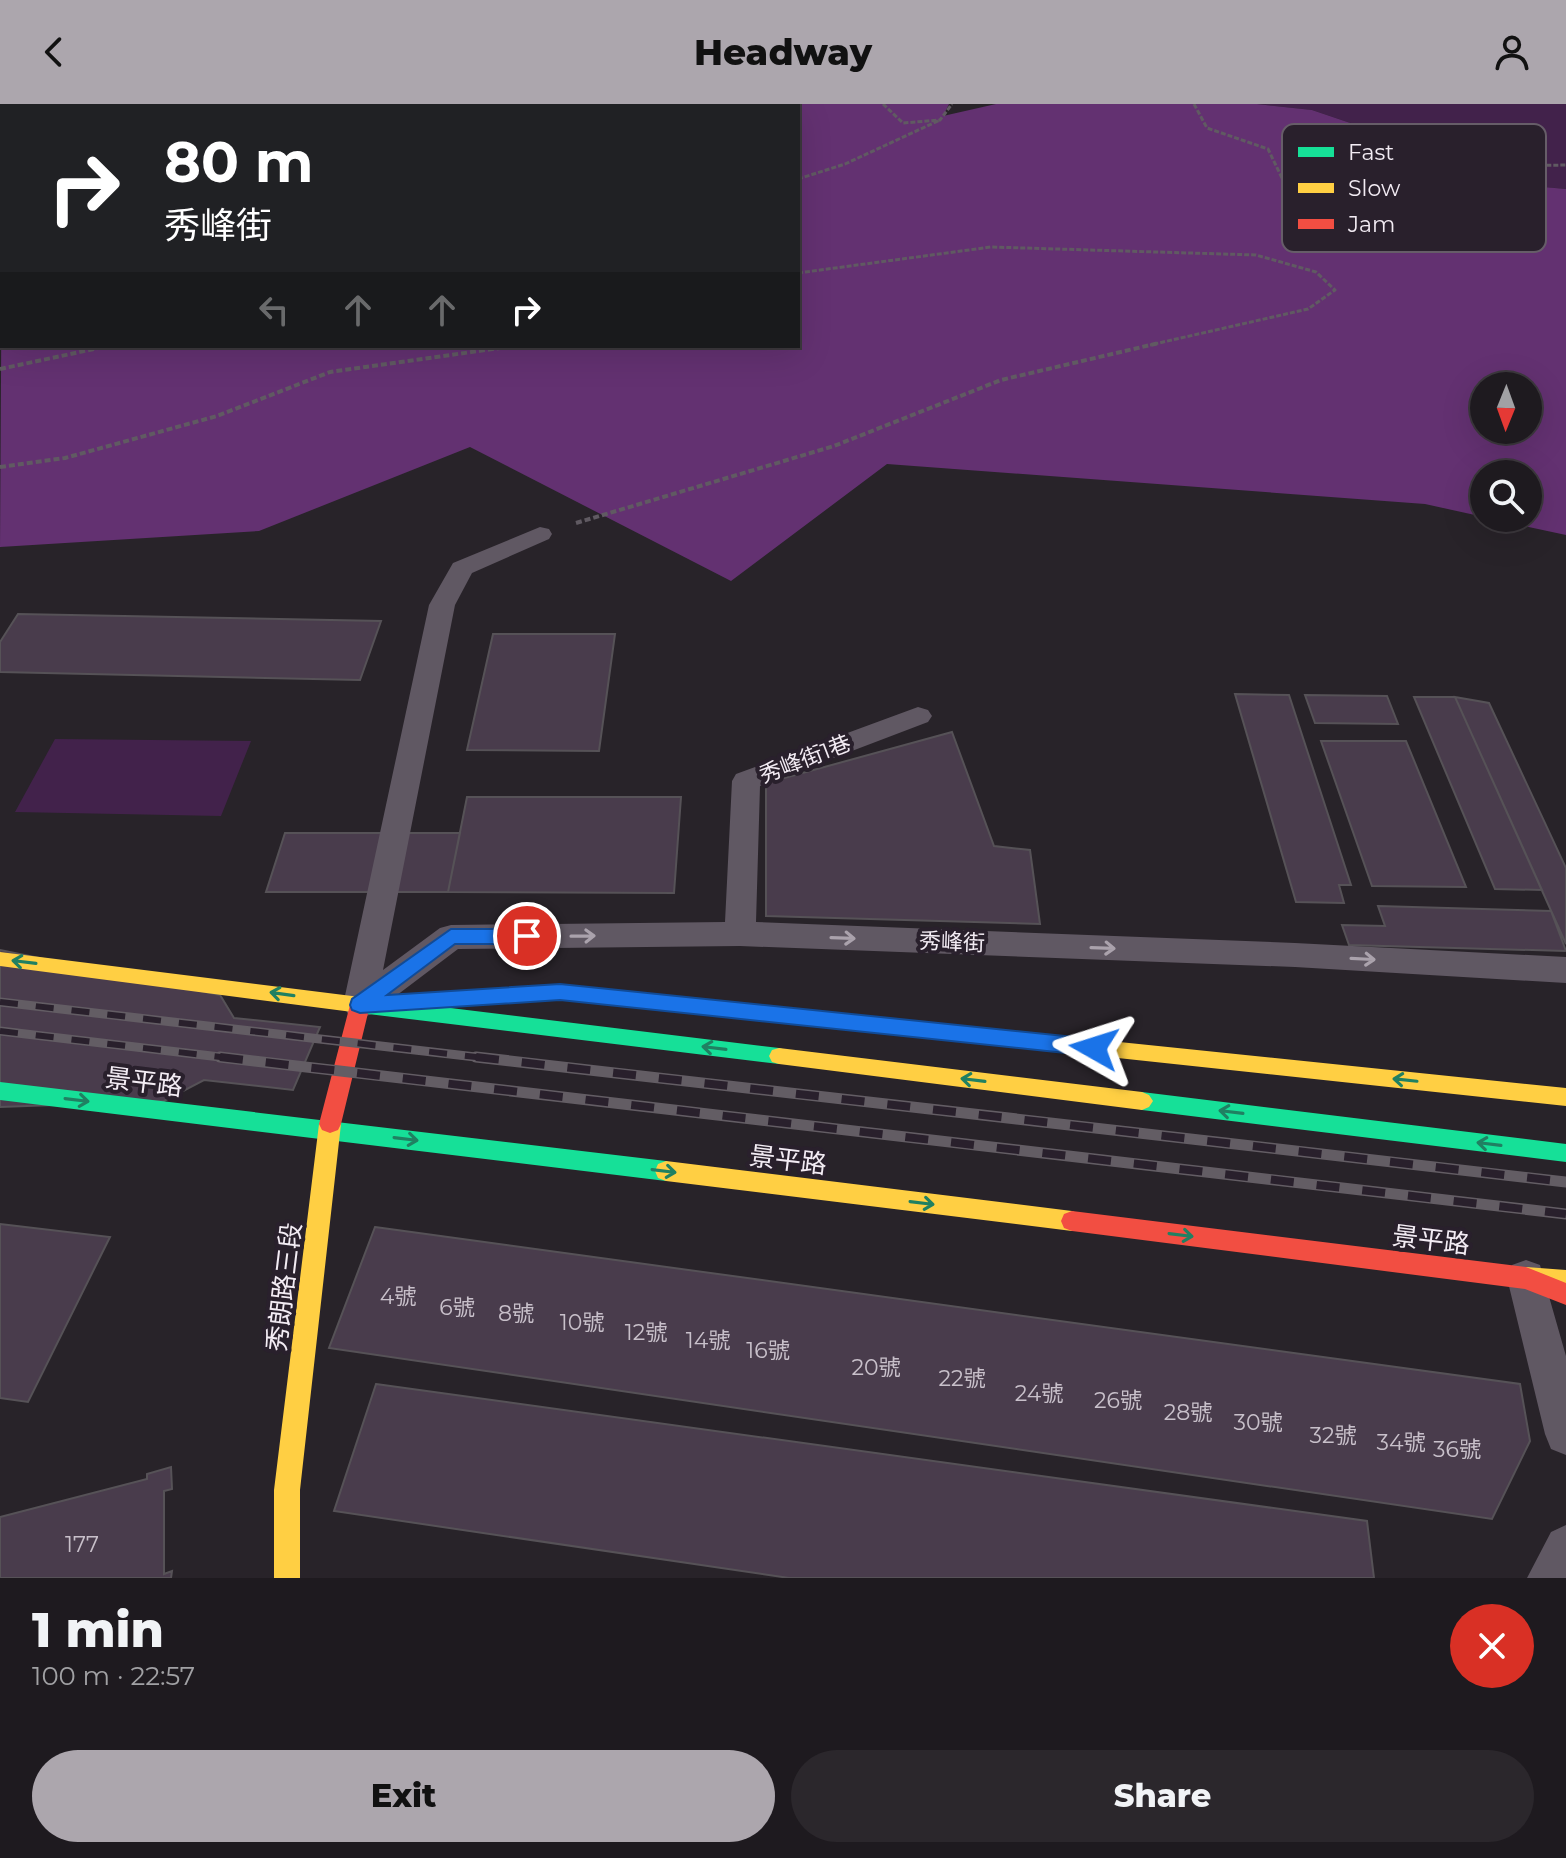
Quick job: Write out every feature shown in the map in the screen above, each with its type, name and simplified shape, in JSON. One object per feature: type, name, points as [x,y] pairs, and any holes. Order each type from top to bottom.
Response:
[{"type":"main road","points":[[0,959],[1566,1153]]},
{"type":"main road","points":[[360,1005],[560,992],[1566,1097]]},
{"type":"main road","name":"秀朗路三段","points":[[287,1578],[287,1490],[329,1129],[360,1005]]},
{"type":"main road","name":"景平路","points":[[0,1091],[1526,1278],[1566,1294]]},
{"type":"main road","points":[[1526,1278],[1566,1281]]},
{"type":"lane","points":[[360,1005],[442,605],[462,568],[540,534]]},
{"type":"lane","name":"秀峰街1巷","points":[[740,934],[746,781],[918,716]]},
{"type":"lane","name":"秀峰街","points":[[360,1005],[451,937],[740,934],[1295,955],[1566,970]]},
{"type":"lane","points":[[1526,1278],[1566,1434]]},
{"type":"lane","points":[[1549,1578],[1566,1547]]},
{"type":"path","points":[[883,104],[903,123],[940,120]]},
{"type":"path","points":[[800,178],[845,164],[940,120],[952,104]]},
{"type":"path","points":[[1194,104],[1207,128],[1268,149],[1282,178]]},
{"type":"path","points":[[1546,165],[1566,165]]},
{"type":"path","points":[[540,534],[834,446],[1001,380],[1308,309],[1335,290],[1316,272],[1256,255],[991,247],[800,273]]},
{"type":"path","points":[[0,369],[99,348]]},
{"type":"path","points":[[0,467],[65,458],[217,416],[330,372],[500,348]]},
{"type":"shaded area","points":[[800,104],[949,104],[943,116],[996,104],[1257,104],[1312,110],[1353,124],[1282,124],[1282,252],[1546,252],[1546,187],[1566,189],[1566,535],[1542,530],[1542,460],[1470,460],[1470,514],[1425,504],[887,464],[731,581],[470,447],[259,531],[0,547],[1,348],[800,348]]},
{"type":"shaded area","points":[[1257,104],[1566,104],[1566,189],[1546,187],[1546,124],[1353,124],[1312,110]]},
{"type":"shaded area","points":[[55,739],[251,741],[221,816],[15,812]]},
{"type":"building","points":[[18,614],[381,621],[360,680],[0,672],[0,642]]},
{"type":"building","points":[[493,634],[615,634],[599,751],[467,750]]},
{"type":"building","points":[[1235,694],[1289,695],[1351,885],[1339,885],[1344,903],[1296,902]]},
{"type":"building","points":[[1305,695],[1387,696],[1398,724],[1315,723]]},
{"type":"building","points":[[1414,697],[1455,697],[1542,890],[1495,889]]},
{"type":"building","points":[[1455,697],[1489,703],[1566,868],[1566,944]]},
{"type":"building","points":[[952,732],[994,846],[1030,850],[1040,924],[766,916],[766,783]]},
{"type":"building","points":[[1321,741],[1406,741],[1466,887],[1372,886]]},
{"type":"building","points":[[467,797],[681,797],[674,893],[448,892]]},
{"type":"building","points":[[285,833],[460,833],[448,892],[266,892]]},
{"type":"building","points":[[1378,906],[1551,911],[1566,951],[1349,945],[1342,925],[1385,926]]},
{"type":"building","points":[[0,950],[220,995],[234,1018],[320,1027],[293,1090],[204,1080],[164,1101],[0,1107]]},
{"type":"building","points":[[0,1224],[110,1237],[28,1402],[0,1398]]},
{"type":"building","points":[[375,1227],[1520,1384],[1530,1441],[1492,1519],[329,1348]]},
{"type":"building","points":[[376,1384],[1367,1521],[1374,1578],[789,1578],[334,1511]]},
{"type":"building","points":[[171,1467],[172,1489],[164,1491],[164,1574],[172,1571],[171,1578],[0,1578],[0,1517],[147,1479],[147,1474]]},
{"type":"railway","points":[[0,1002],[493,1059]]},
{"type":"railway","points":[[0,1031],[226,1058]]},
{"type":"railway","points":[[220,1057],[226,1058]]},
{"type":"railway","points":[[476,1057],[1566,1182]]},
{"type":"railway","points":[[226,1058],[1566,1214]]},
{"type":"railway","points":[[226,1058],[237,1059]]},
{"type":"traffic: fast","points":[[587,995],[1071,1045]]},
{"type":"traffic: fast","points":[[360,1005],[779,1056]]},
{"type":"traffic: fast","points":[[0,1091],[666,1171]]},
{"type":"traffic: fast","points":[[1142,1101],[1566,1153]]},
{"type":"traffic: slow","points":[[0,959],[360,1005],[560,992],[587,995]]},
{"type":"traffic: slow","points":[[1071,1045],[1566,1097]]},
{"type":"traffic: slow","points":[[779,1056],[1142,1101]]},
{"type":"traffic: slow","points":[[287,1578],[287,1490],[330,1124]]},
{"type":"traffic: slow","points":[[666,1171],[1072,1221]]},
{"type":"traffic: slow","points":[[1526,1278],[1566,1281]]},
{"type":"traffic: jam","points":[[330,1124],[360,1005]]},
{"type":"traffic: jam","points":[[1072,1221],[1526,1278],[1566,1294]]},
{"type":"route","points":[[527,936],[451,937],[360,1005],[560,992],[1094,1048]]}]
